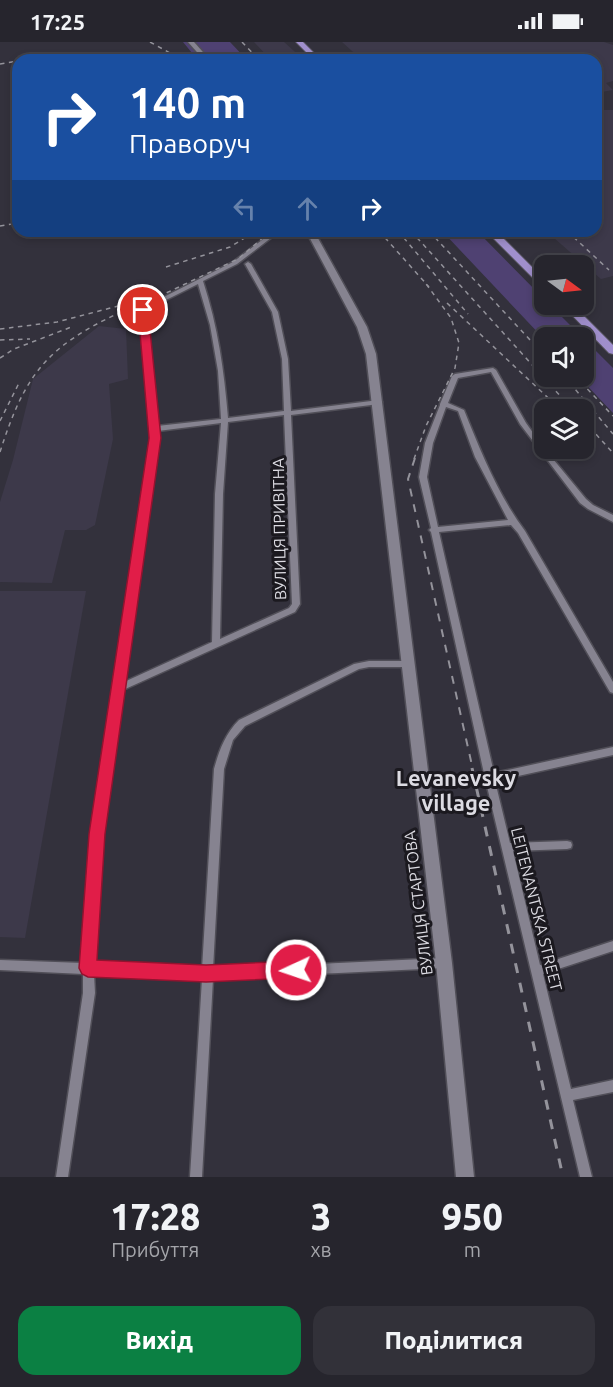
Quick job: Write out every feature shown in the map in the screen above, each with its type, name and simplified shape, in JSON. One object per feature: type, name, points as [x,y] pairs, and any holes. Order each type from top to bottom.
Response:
[{"type":"main road","points":[[191,42],[202,54]]},
{"type":"main road","points":[[299,42],[312,54]]},
{"type":"main road","name":"ВУЛИЦЯ СТАРТОВА","points":[[313,237],[362,327],[371,354],[444,963],[465,1177]]},
{"type":"main road","points":[[497,237],[534,274]]},
{"type":"main road","points":[[577,315],[613,351]]},
{"type":"street","points":[[62,1177],[89,993],[88,968],[97,834],[154,429],[143,310],[151,303],[200,282],[235,263],[270,237]]},
{"type":"street","points":[[235,263],[248,264],[251,253]]},
{"type":"street","name":"ВУЛИЦЯ ПРИВІТНА","points":[[118,688],[292,610],[296,604],[285,359],[275,312],[248,264]]},
{"type":"street","points":[[200,282],[213,325],[221,371],[225,421],[219,494],[216,644]]},
{"type":"street","name":"LEITENANTSKA STREET","points":[[586,1177],[490,778],[423,477],[429,443],[455,376],[493,370],[523,424],[583,501],[589,508],[604,512],[613,519]]},
{"type":"street","points":[[443,404],[454,405],[461,410],[479,457],[513,522],[521,531],[613,690]]},
{"type":"street","points":[[154,429],[289,412],[379,406]]},
{"type":"street","points":[[433,530],[513,522]]},
{"type":"street","points":[[196,1177],[219,769],[230,737],[242,723],[357,666],[407,664]]},
{"type":"street","points":[[490,778],[613,751]]},
{"type":"street","points":[[507,847],[567,845]]},
{"type":"street","points":[[537,971],[613,946]]},
{"type":"street","points":[[0,965],[206,974],[444,963]]},
{"type":"street","points":[[566,1096],[613,1086]]},
{"type":"shaded area","points":[[183,42],[230,42],[241,54],[193,54]]},
{"type":"shaded area","points":[[254,42],[284,42],[297,54],[265,54]]},
{"type":"shaded area","points":[[342,42],[604,42],[613,45],[613,81],[606,83],[613,90],[602,92],[602,54],[355,54]]},
{"type":"shaded area","points":[[602,110],[613,110],[613,276],[601,279],[594,273],[594,255],[574,255],[553,237],[602,237]]},
{"type":"shaded area","points":[[448,237],[483,237],[534,289],[534,315],[560,315],[572,327],[534,328]]},
{"type":"shaded area","points":[[99,326],[126,329],[128,379],[109,384],[113,439],[95,525],[86,530],[65,530],[52,583],[0,582],[0,502],[33,379]]},
{"type":"shaded area","points":[[594,349],[613,368],[613,413],[588,387],[594,387]]},
{"type":"shaded area","points":[[0,591],[86,591],[25,938],[0,937]]},
{"type":"railway","points":[[150,42],[170,53]]},
{"type":"railway","points":[[242,42],[253,54]]},
{"type":"railway","points":[[0,64],[12,62]]},
{"type":"railway","points":[[0,226],[12,224]]},
{"type":"railway","points":[[166,267],[230,247],[246,237]]},
{"type":"railway","points":[[0,329],[57,322],[164,294],[238,259],[264,237]]},
{"type":"railway","points":[[384,237],[426,283]]},
{"type":"railway","points":[[403,237],[468,314]]},
{"type":"railway","points":[[416,237],[563,399]]},
{"type":"railway","points":[[435,237],[534,344]]},
{"type":"railway","points":[[573,237],[609,270]]},
{"type":"railway","points":[[414,459],[426,426],[455,368],[459,343],[451,318],[426,283]]},
{"type":"railway","points":[[426,283],[429,287]]},
{"type":"railway","points":[[447,303],[549,399]]},
{"type":"railway","points":[[0,452],[19,402],[29,383],[42,366],[56,351],[74,338],[121,312]]},
{"type":"railway","points":[[0,358],[14,349],[74,326]]},
{"type":"railway","points":[[0,340],[30,339]]},
{"type":"railway","points":[[0,421],[20,381]]},
{"type":"railway","points":[[573,387],[613,434]]},
{"type":"railway","points":[[585,387],[613,416]]},
{"type":"railway","points":[[594,432],[613,453]]},
{"type":"railway","points":[[415,458],[408,479],[473,770]]},
{"type":"railway","points":[[472,768],[563,1177]]},
{"type":"district","name":"Levanevsky village","points":[[456,790]]},
{"type":"route","points":[[143,310],[155,438],[97,834],[88,968],[206,974],[296,970]]}]
